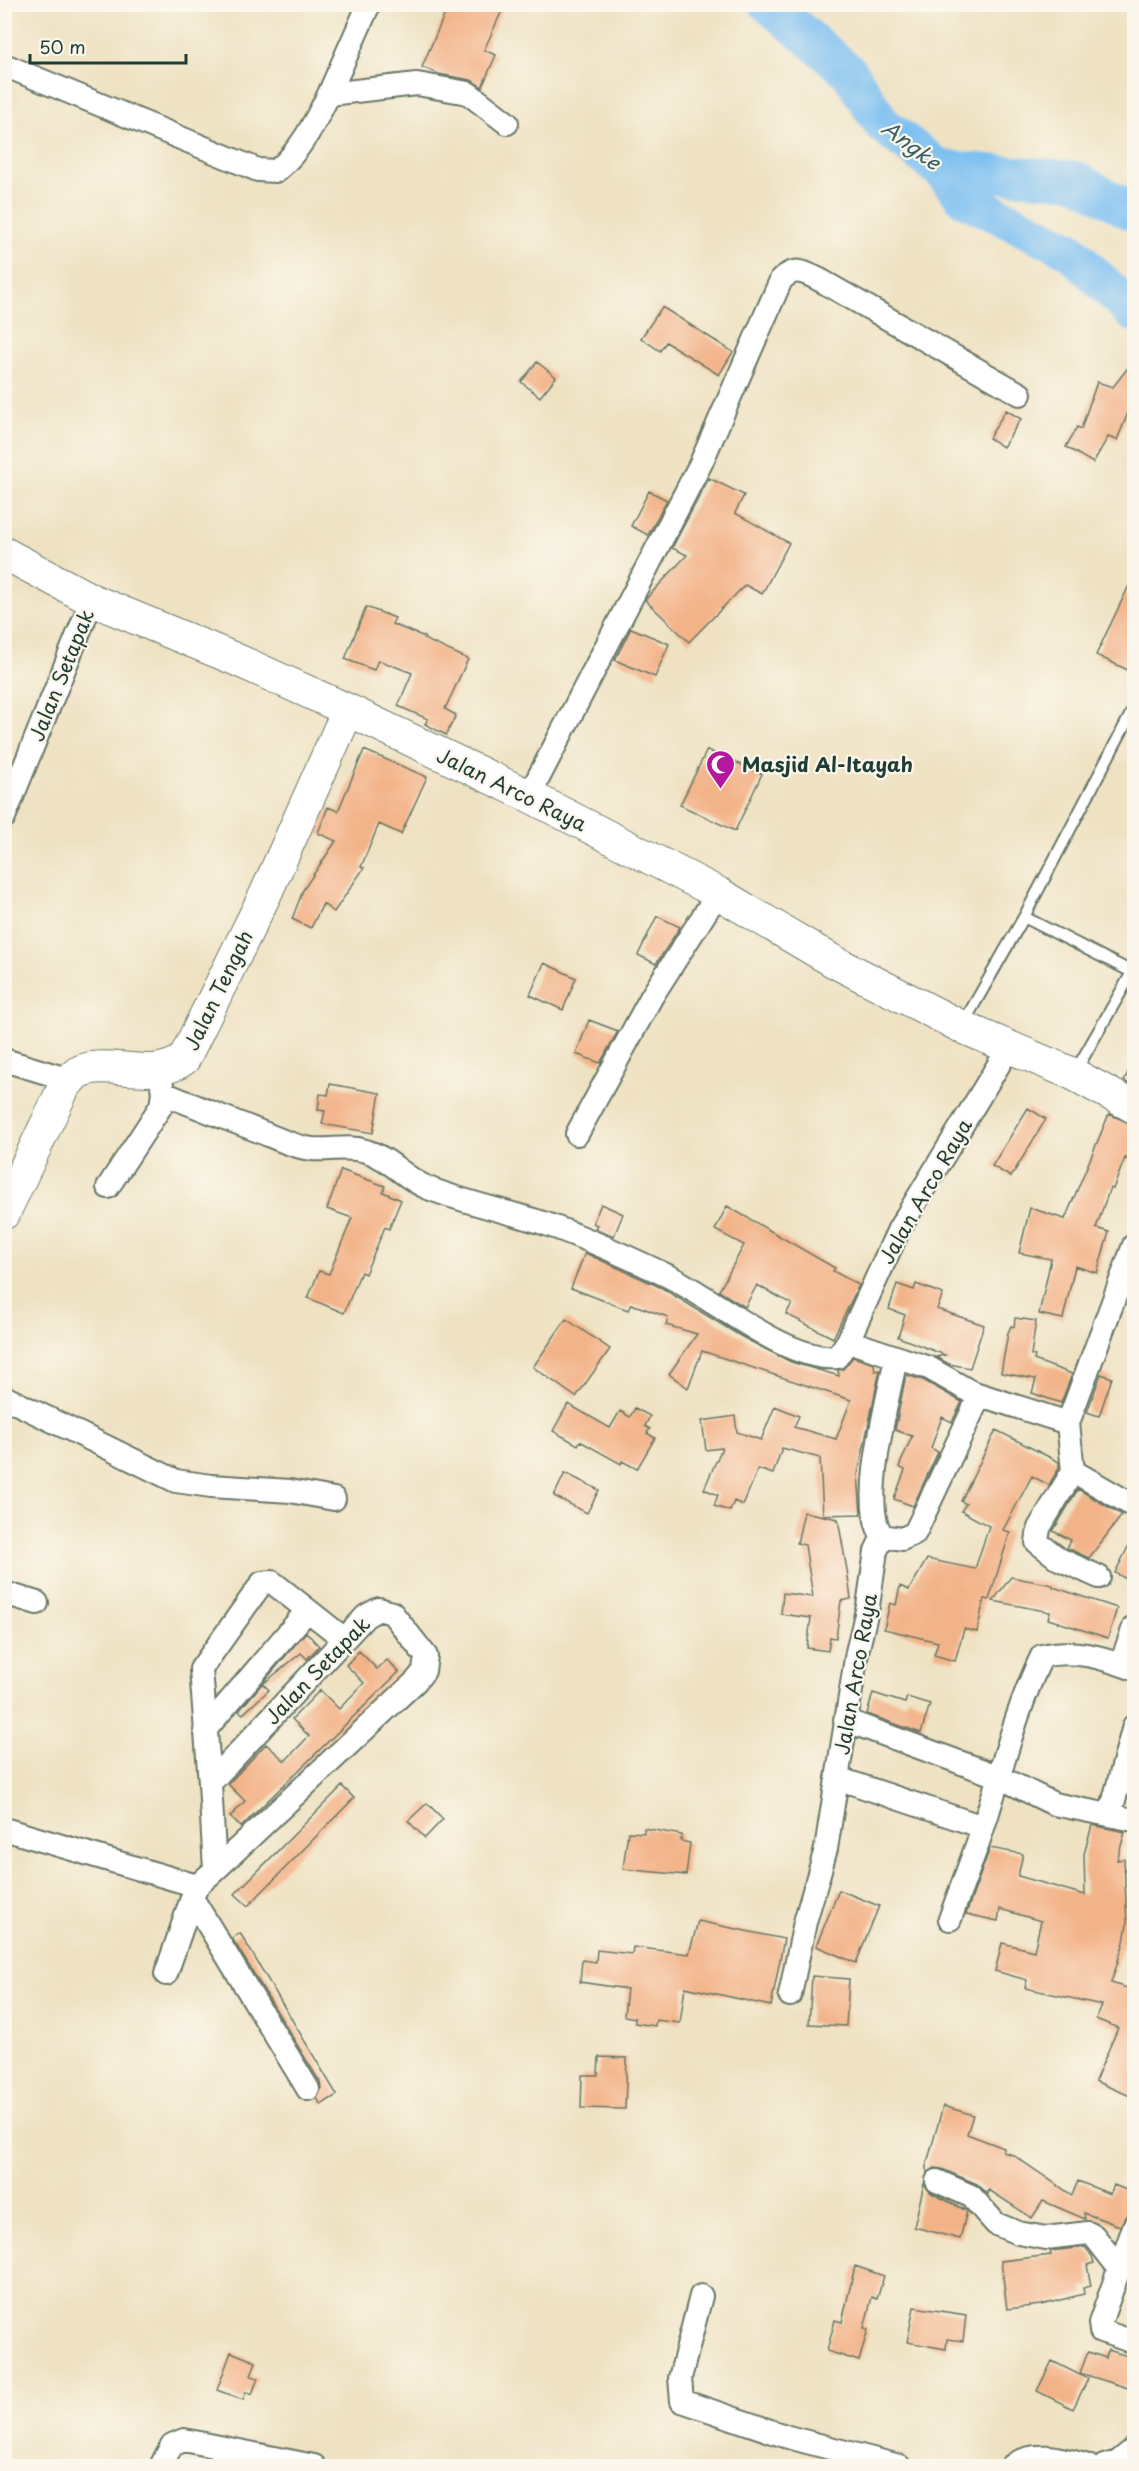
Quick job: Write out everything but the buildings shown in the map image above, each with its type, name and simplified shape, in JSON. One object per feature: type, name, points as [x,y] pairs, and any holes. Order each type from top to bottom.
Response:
[{"type":"main road","name":"Jalan Arco Raya","points":[[4,552],[92,600],[235,659],[529,796],[718,894],[833,961],[962,1027],[1073,1074],[1134,1107]]},
{"type":"main road","name":"Jalan Tengah","points":[[70,1080],[77,1073],[92,1069],[161,1082],[172,1068],[184,1059],[266,893],[348,710]]},
{"type":"main road","points":[[4,1213],[12,1179],[70,1080]]},
{"type":"street","points":[[4,65],[258,170],[276,171],[288,161],[314,124],[369,4]]},
{"type":"street","points":[[329,94],[417,84],[468,93],[507,123]]},
{"type":"street","points":[[529,796],[701,463],[781,280],[788,272],[800,270],[1020,394]]},
{"type":"street","name":"Jalan Setapak","points":[[6,807],[92,600]]},
{"type":"street","points":[[577,1134],[652,996],[718,894]]},
{"type":"street","name":"Jalan Arco Raya","points":[[848,1341],[899,1229],[1010,1046]]},
{"type":"street","points":[[4,1060],[70,1080]]},
{"type":"street","points":[[108,1187],[161,1106],[161,1082],[285,1142],[313,1149],[366,1150],[385,1159],[406,1176],[428,1188],[548,1225],[668,1276],[700,1292],[738,1320],[810,1356],[824,1359],[837,1357],[848,1341],[943,1375],[980,1395],[1068,1423]]},
{"type":"street","points":[[1099,1577],[1059,1559],[1037,1542],[1039,1528],[1072,1471],[1068,1423],[1134,1245]]},
{"type":"street","points":[[897,1358],[872,1500],[877,1529],[883,1536],[902,1539],[915,1533],[980,1395]]},
{"type":"street","points":[[4,1396],[176,1481],[211,1486],[290,1491],[334,1499]]},
{"type":"street","points":[[1072,1471],[1134,1506]]},
{"type":"street","name":"Jalan Arco Raya","points":[[790,1995],[805,1922],[826,1849],[856,1652],[868,1606],[876,1551],[883,1536]]},
{"type":"street","points":[[215,1870],[201,1669],[262,1583],[272,1582],[343,1638]]},
{"type":"street","points":[[4,1593],[37,1603]]},
{"type":"street","name":"Jalan Setapak","points":[[195,1892],[215,1870],[424,1671],[426,1656],[392,1613],[379,1609],[366,1616],[210,1783]]},
{"type":"street","points":[[205,1730],[307,1611]]},
{"type":"street","points":[[950,1919],[984,1827],[997,1776],[1031,1678],[1042,1656],[1057,1652],[1075,1653],[1128,1666],[1134,1627]]},
{"type":"street","points":[[846,1720],[997,1776],[1054,1804],[1134,1820]]},
{"type":"street","points":[[1110,1815],[1134,1726]]},
{"type":"street","points":[[837,1778],[984,1827]]},
{"type":"street","points":[[4,1829],[195,1892],[308,2090]]},
{"type":"street","points":[[166,1974],[195,1892]]},
{"type":"street","points":[[936,2181],[971,2196],[996,2224],[1018,2233],[1046,2238],[1088,2233],[1094,2236],[1119,2268]]},
{"type":"street","points":[[1134,2227],[1103,2312],[1101,2331],[1134,2342]]},
{"type":"street","points":[[701,2296],[680,2378],[682,2401],[788,2437],[898,2466]]},
{"type":"street","points":[[161,2466],[172,2445],[184,2440],[314,2466]]},
{"type":"street","points":[[1104,2466],[1118,2462],[1134,2449]]},
{"type":"street","points":[[1012,2466],[1025,2458],[1044,2456],[1088,2466]]},
{"type":"lane","points":[[962,1027],[1024,917],[1134,708]]},
{"type":"lane","points":[[1024,917],[1133,970],[1073,1074]]},
{"type":"waterway","name":"Angke","points":[[768,4],[849,72],[882,124],[940,169],[1076,180],[1134,213]]},
{"type":"waterway","points":[[940,169],[964,198],[1069,250],[1134,313]]},
{"type":"place","name":"Masjid Al-Itayah","points":[[721,790]]}]
